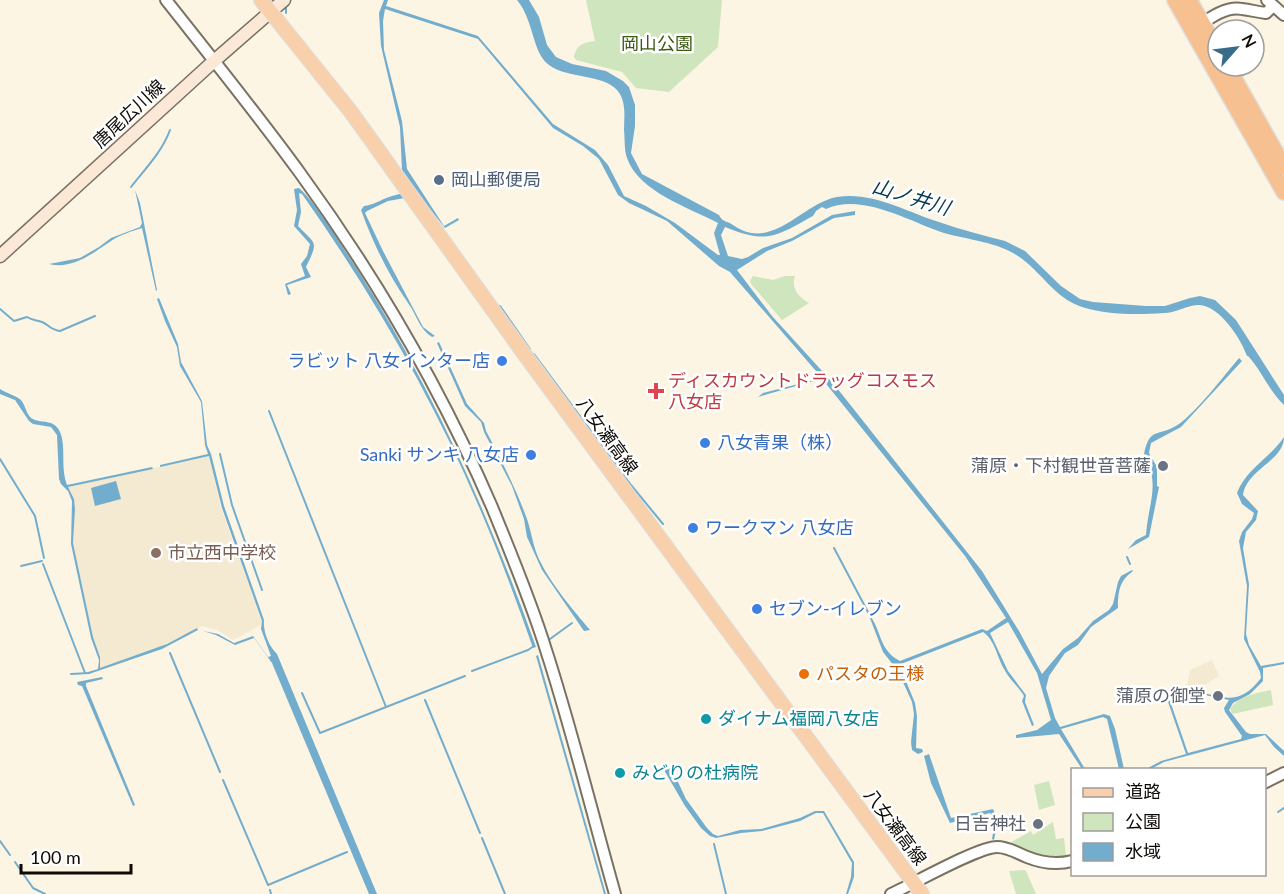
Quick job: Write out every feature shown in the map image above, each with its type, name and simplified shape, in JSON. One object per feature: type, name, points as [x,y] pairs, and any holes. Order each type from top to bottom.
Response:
[{"type":"highway","points":[[1174,0],[1206,37]]},
{"type":"highway","points":[[1189,0],[1197,27],[1284,192]]},
{"type":"highway","points":[[1234,78],[1284,167]]},
{"type":"main road","name":"唐尾広川線","points":[[0,256],[213,61],[266,5],[284,0]]},
{"type":"main road","name":"八女瀬高線","points":[[266,5],[351,112],[525,355],[918,889]]},
{"type":"street","points":[[166,0],[299,172],[353,251],[413,349],[467,454],[491,505],[546,649],[615,894]]},
{"type":"street","points":[[1197,27],[1228,10],[1241,8],[1266,13],[1270,3],[1284,15]]},
{"type":"street","points":[[1266,782],[1284,773]]},
{"type":"street","points":[[891,894],[918,889],[993,848],[1009,849],[1028,858],[1047,863],[1071,861]]},
{"type":"shaded area","name":"市立西中学校","points":[[209,456],[221,508],[262,622],[261,625],[233,640],[217,630],[202,626],[160,647],[100,668],[100,657],[93,637],[73,543],[75,510],[74,499],[68,487]]},
{"type":"shaded area","points":[[1212,660],[1219,676],[1200,688],[1187,685],[1190,670]]},
{"type":"green space","name":"岡山公園","points":[[586,0],[722,0],[718,47],[669,92],[636,88],[622,72],[576,60],[574,57],[581,45],[595,41]]},
{"type":"green space","points":[[753,276],[773,280],[795,276],[796,292],[809,303],[782,320],[751,284]]},
{"type":"green space","points":[[1271,690],[1273,705],[1233,714],[1230,709],[1243,698]]},
{"type":"green space","points":[[1049,781],[1055,805],[1039,810],[1034,785]]},
{"type":"green space","points":[[1053,822],[1056,839],[1064,838],[1066,855],[1052,859],[1044,858],[1008,844],[1031,831],[1033,835]]},
{"type":"green space","points":[[1024,870],[1036,894],[1016,894],[1009,871]]},
{"type":"water","points":[[384,0],[388,0],[386,6],[478,36],[553,124],[595,150],[608,165],[624,196],[675,223],[718,255],[720,255],[714,233],[718,223],[653,189],[633,170],[625,148],[624,105],[617,90],[603,81],[566,73],[543,60],[527,17],[517,0],[529,0],[539,17],[547,45],[556,57],[572,64],[606,71],[629,87],[635,105],[631,153],[642,174],[747,232],[761,233],[774,230],[824,201],[837,197],[863,197],[956,228],[1005,241],[1025,251],[1061,286],[1080,299],[1093,302],[1165,306],[1200,296],[1215,300],[1236,320],[1284,395],[1284,405],[1247,356],[1229,324],[1207,307],[1195,305],[1168,313],[1133,314],[1101,312],[1082,307],[1063,297],[1026,262],[1010,251],[992,244],[944,233],[886,210],[855,204],[826,209],[822,207],[813,216],[770,236],[751,235],[725,227],[721,235],[728,256],[742,259],[763,248],[792,238],[832,215],[855,211],[855,215],[834,218],[792,241],[767,251],[737,270],[772,316],[833,383],[982,571],[1042,674],[1063,649],[1078,638],[1093,621],[1109,610],[1121,576],[1133,571],[1120,587],[1118,608],[1091,627],[1078,645],[1065,653],[1049,676],[1046,688],[1060,727],[1104,714],[1110,716],[1124,768],[1119,768],[1107,719],[1103,717],[1061,729],[1084,768],[1081,768],[1059,734],[1016,738],[1016,735],[1037,730],[1051,720],[1037,673],[1008,622],[990,633],[1008,671],[1026,695],[1025,702],[1034,725],[1032,726],[1022,701],[1024,696],[1006,673],[993,644],[983,632],[901,664],[915,703],[916,748],[922,749],[923,752],[918,754],[912,750],[914,714],[912,702],[898,671],[883,652],[868,613],[888,651],[900,661],[982,629],[987,631],[1006,618],[965,556],[823,380],[758,397],[763,393],[822,378],[730,272],[719,266],[667,221],[629,203],[618,195],[599,159],[583,146],[553,128],[478,39],[385,9],[384,50],[402,121],[407,169],[444,226],[458,218],[459,220],[445,228],[417,193],[388,201],[365,213],[423,327],[435,336],[428,334],[421,326],[388,270],[361,210],[364,206],[414,189],[402,170],[400,127],[381,46],[379,13]]},
{"type":"water","points":[[299,188],[322,215],[410,359],[457,453],[499,549],[536,647],[533,648],[479,507],[421,385],[352,269],[302,194],[299,193],[301,212],[298,226],[314,243],[313,252],[306,267],[311,277],[287,285],[291,294],[288,295],[285,284],[305,276],[301,264],[307,256],[310,244],[294,226],[297,210],[294,189]]},
{"type":"water","points":[[135,190],[140,203],[156,291],[142,228],[118,237],[74,263],[49,264],[80,258],[111,238],[140,227],[142,223]]},
{"type":"water","points":[[159,298],[178,344],[181,362],[202,401],[207,445],[224,506],[264,620],[266,635],[277,654],[377,894],[369,894],[272,663],[254,638],[235,645],[203,631],[218,634],[234,643],[253,636],[268,657],[271,656],[261,629],[262,621],[222,508],[209,456],[160,467],[160,465],[208,454],[201,402],[180,366],[177,347],[165,321],[157,299]]},
{"type":"water","points":[[439,342],[467,404],[484,423],[503,463],[527,519],[541,563],[557,589],[590,630],[584,631],[542,570],[527,537],[524,519],[512,486],[481,422],[465,406],[437,343]]},
{"type":"water","points":[[1239,358],[1242,361],[1181,427],[1151,443],[1149,453],[1157,467],[1157,486],[1159,487],[1149,537],[1128,549],[1136,540],[1146,535],[1153,485],[1152,475],[1144,454],[1149,439],[1152,435],[1172,428],[1186,418]]},
{"type":"water","points":[[0,389],[21,400],[34,420],[52,424],[60,431],[67,485],[152,467],[153,469],[68,487],[74,499],[75,509],[73,543],[93,637],[100,657],[100,668],[167,644],[197,628],[198,630],[162,649],[89,674],[88,672],[98,669],[99,660],[91,638],[71,544],[72,501],[59,479],[57,435],[51,427],[33,424],[29,421],[15,400],[0,394]]},
{"type":"water","points":[[1284,437],[1278,453],[1251,478],[1246,486],[1243,495],[1258,511],[1256,520],[1246,532],[1243,548],[1249,584],[1246,634],[1249,645],[1261,666],[1284,662],[1284,664],[1263,668],[1263,681],[1250,694],[1233,703],[1229,710],[1246,732],[1266,734],[1284,751],[1284,756],[1265,735],[1148,768],[1161,761],[1186,754],[1167,699],[1175,692],[1177,694],[1169,698],[1188,753],[1241,739],[1242,736],[1225,712],[1224,708],[1229,700],[1185,691],[1194,690],[1221,697],[1235,697],[1248,691],[1261,678],[1244,639],[1247,586],[1239,541],[1254,513],[1242,504],[1237,493],[1246,477]]},
{"type":"water","points":[[116,481],[121,499],[95,506],[91,488]]},
{"type":"water","points":[[538,655],[606,894],[604,894],[536,656]]},
{"type":"water","points":[[102,677],[103,679],[86,683],[86,686],[135,805],[133,806],[82,686],[77,682]]},
{"type":"water","points":[[929,754],[951,818],[993,809],[998,820],[994,840],[992,839],[995,821],[990,813],[950,823],[931,783],[924,756]]},
{"type":"water","points":[[671,767],[686,799],[707,828],[718,836],[740,830],[761,829],[800,818],[815,811],[824,811],[854,862],[854,877],[848,894],[846,894],[852,863],[823,813],[816,813],[800,821],[762,831],[716,838],[701,828],[685,806],[664,770]]},
{"type":"waterway","points":[[286,7],[286,13]]},
{"type":"waterway","points":[[131,187],[158,153],[170,130]]},
{"type":"waterway","points":[[500,306],[530,349]]},
{"type":"waterway","points":[[0,309],[14,321],[27,317],[60,331],[95,316]]},
{"type":"waterway","points":[[534,354],[631,485],[663,524]]},
{"type":"waterway","points":[[269,411],[386,707]]},
{"type":"waterway","points":[[220,454],[232,505],[262,590]]},
{"type":"waterway","points":[[0,459],[35,516],[44,558]]},
{"type":"waterway","points":[[834,548],[869,614]]},
{"type":"waterway","points":[[1127,557],[1130,564]]},
{"type":"waterway","points":[[21,566],[42,561]]},
{"type":"waterway","points":[[43,564],[85,673]]},
{"type":"waterway","points":[[550,639],[572,623]]},
{"type":"waterway","points":[[472,671],[534,646]]},
{"type":"waterway","points":[[170,653],[220,772]]},
{"type":"waterway","points":[[71,674],[89,673]]},
{"type":"waterway","points":[[302,693],[320,733],[465,676]]},
{"type":"waterway","points":[[425,700],[480,833]]},
{"type":"waterway","points":[[223,780],[268,885],[347,852]]},
{"type":"waterway","points":[[1278,812],[1284,808]]},
{"type":"waterway","points":[[482,838],[505,894]]},
{"type":"waterway","points":[[0,841],[10,855]]},
{"type":"waterway","points":[[714,844],[726,894]]},
{"type":"waterway","points":[[15,862],[33,888],[45,894]]},
{"type":"waterway","points":[[270,890],[271,894]]},
{"type":"place","name":"岡山郵便局","points":[[439,180]]},
{"type":"place","name":"ラビット 八女インター店","points":[[502,361]]},
{"type":"place","name":"ディスカウントドラッグコスモス 八女店","points":[[656,391]]},
{"type":"place","name":"八女青果（株）","points":[[705,443]]},
{"type":"place","name":"Sanki サンキ 八女店","points":[[531,455]]},
{"type":"place","name":"蒲原・下村観世音菩薩","points":[[1163,466]]},
{"type":"place","name":"ワークマン 八女店","points":[[693,528]]},
{"type":"place","name":"市立西中学校","points":[[156,553]]},
{"type":"place","name":"セブン-イレブン","points":[[757,609]]},
{"type":"place","name":"パスタの王様","points":[[804,674]]},
{"type":"place","name":"蒲原の御堂","points":[[1218,696]]},
{"type":"place","name":"ダイナム福岡八女店","points":[[706,719]]},
{"type":"place","name":"みどりの杜病院","points":[[620,773]]},
{"type":"place","name":"日吉神社","points":[[1038,824]]},
{"type":"water label","name":"山ノ井川","points":[[911,197]]}]
